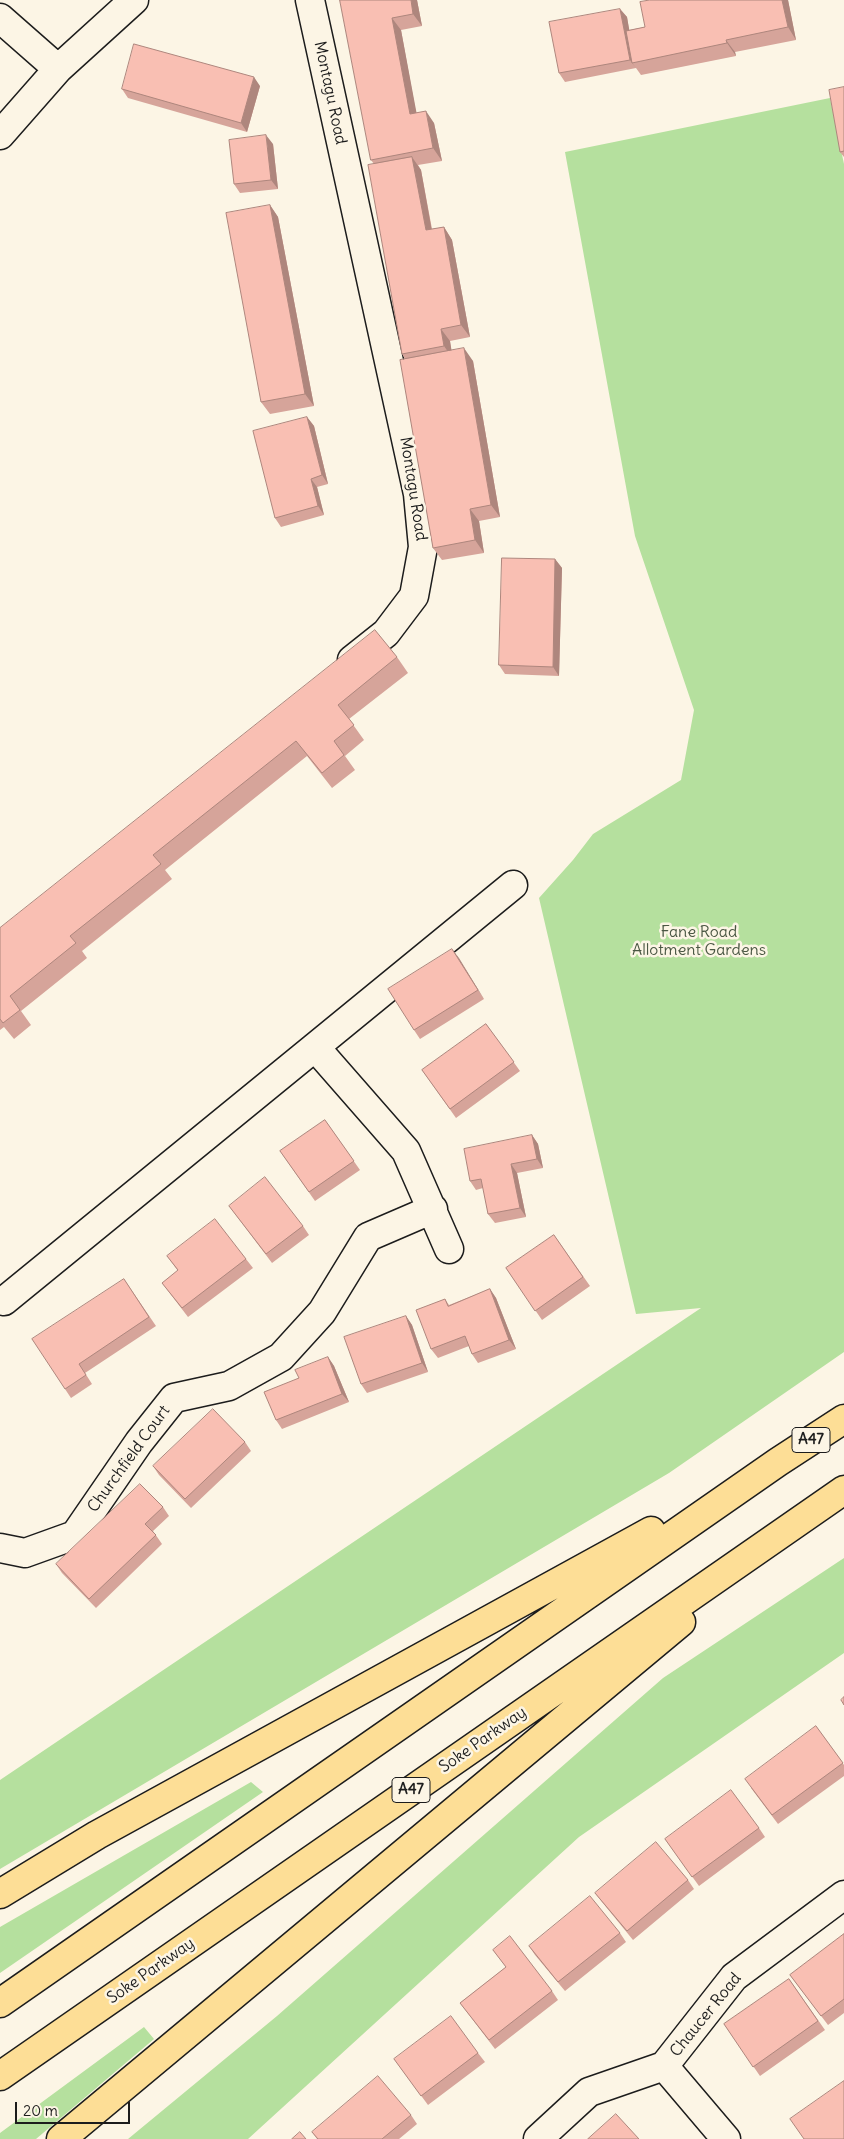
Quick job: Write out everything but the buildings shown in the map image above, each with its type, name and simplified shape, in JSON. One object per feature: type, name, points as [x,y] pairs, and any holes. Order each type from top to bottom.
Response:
[{"type":"highway","name":"A47","points":[[0,2003],[778,1462],[844,1419]]},
{"type":"highway","name":"A47","points":[[0,1894],[97,1835],[778,1462]]},
{"type":"highway","name":"A47","points":[[61,2139],[833,1497]]},
{"type":"highway","name":"Soke Parkway","points":[[0,2076],[833,1497]]},
{"type":"street","points":[[0,135],[58,69],[134,0]]},
{"type":"street","name":"Montagu Road","points":[[310,0],[418,494],[423,547],[414,596],[386,633],[332,676]]},
{"type":"street","points":[[0,18],[58,69]]},
{"type":"street","points":[[4,1301],[513,885]]},
{"type":"street","points":[[315,1047],[406,1151],[450,1249]]},
{"type":"street","name":"Churchfield Court","points":[[0,1548],[25,1553],[76,1534],[139,1442],[174,1398],[229,1386],[281,1357],[322,1312],[368,1237],[433,1209]]},
{"type":"street","name":"Chaucer Road","points":[[538,2139],[588,2092],[664,2066],[734,1977],[844,1894]]},
{"type":"street","points":[[664,2066],[726,2139]]},
{"type":"green space","name":"Fane Road Allotment Gardens","points":[[830,98],[844,164],[844,1352],[669,1473],[0,1869],[0,1780],[701,1308],[636,1314],[539,898],[593,834],[681,780],[694,710],[635,536],[565,152]]},
{"type":"green space","points":[[844,1558],[844,1653],[579,1837],[248,2139],[128,2139],[277,2016],[663,1678]]},
{"type":"green space","points":[[251,1782],[263,1792],[0,1973],[0,1927]]},
{"type":"green space","points":[[144,2027],[154,2039],[36,2139],[0,2139],[0,2133]]}]
